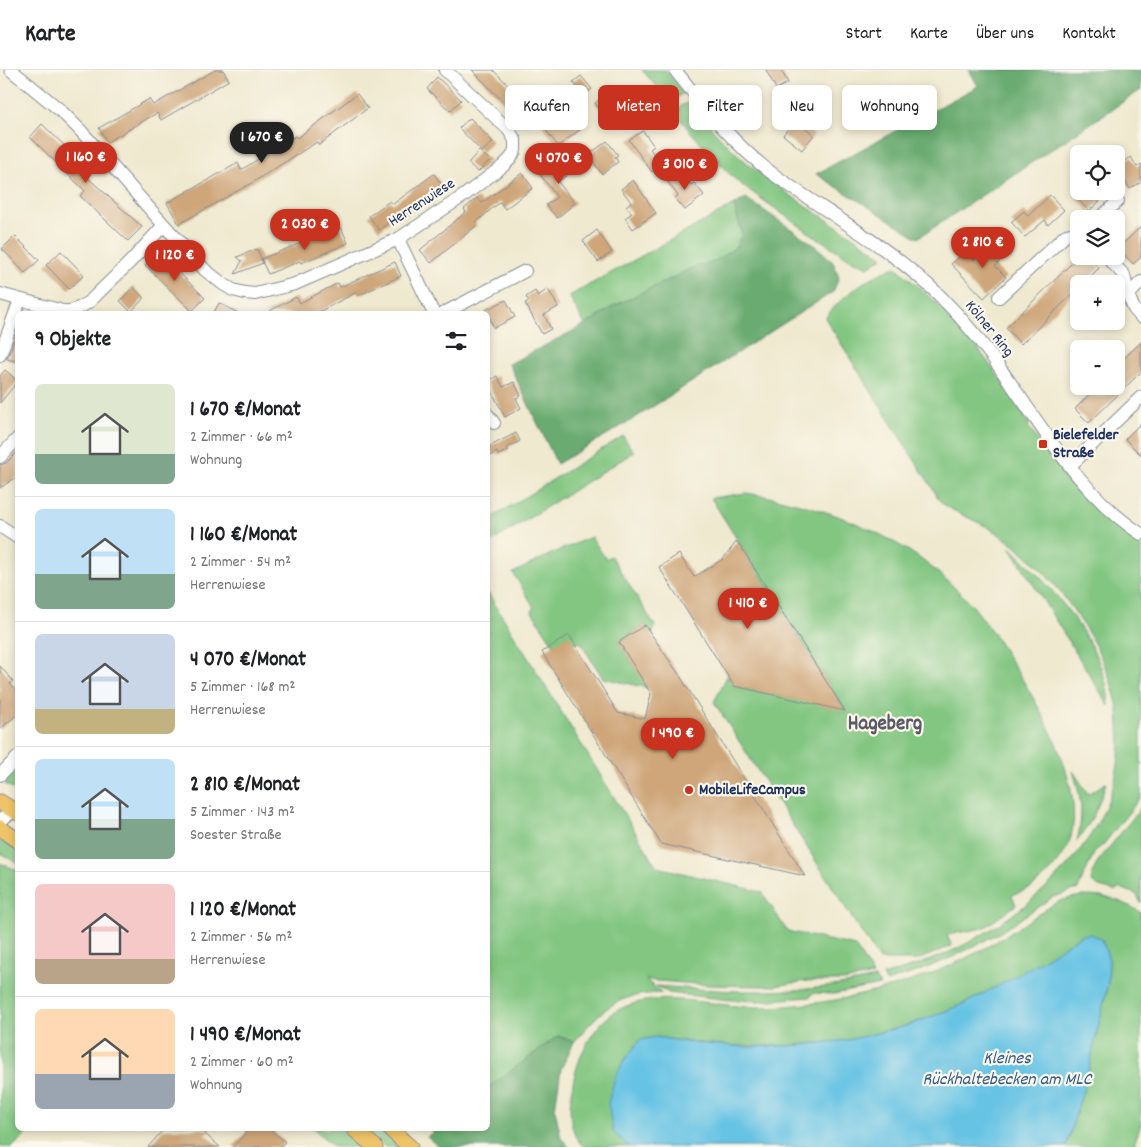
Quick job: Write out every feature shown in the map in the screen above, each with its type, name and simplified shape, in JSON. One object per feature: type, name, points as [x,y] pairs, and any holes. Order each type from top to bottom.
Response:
[{"type":"main road","points":[[0,802],[15,810]]},
{"type":"main road","points":[[0,828],[15,838]]},
{"type":"main road","points":[[356,1131],[375,1147]]},
{"type":"main road","points":[[392,1131],[410,1147]]},
{"type":"street","name":"Herrenwiese","points":[[11,70],[60,110],[74,124],[205,270],[233,290],[255,294],[295,284],[398,239],[462,197],[504,166],[511,158],[515,150],[515,140],[508,129],[445,70]]},
{"type":"street","name":"Kölner Ring","points":[[675,70],[718,124],[748,153],[773,173],[898,258],[940,296],[964,321],[990,353],[1049,440],[1092,493],[1109,511],[1141,534]]},
{"type":"street","points":[[1108,210],[1118,201]]},
{"type":"street","points":[[84,311],[90,301],[164,225]]},
{"type":"street","points":[[999,297],[1066,234],[1070,233]]},
{"type":"street","points":[[398,239],[433,311]]},
{"type":"street","points":[[1115,265],[1124,275],[1128,295],[1134,310],[1141,316]]},
{"type":"street","points":[[448,311],[525,271]]},
{"type":"street","points":[[1128,295],[1141,282]]},
{"type":"street","points":[[0,294],[63,311]]},
{"type":"street","points":[[16,311],[20,300]]},
{"type":"street","points":[[0,355],[15,314]]},
{"type":"street","points":[[1070,466],[1141,397]]},
{"type":"street","points":[[0,456],[15,441]]},
{"type":"street","points":[[0,526],[15,536]]},
{"type":"street","points":[[0,775],[15,760]]},
{"type":"street","points":[[0,820],[15,812]]},
{"type":"green space","points":[[642,70],[666,70],[678,85],[655,85]]},
{"type":"green space","points":[[969,70],[1141,70],[1141,90],[918,238],[816,174],[897,130],[937,130],[937,108],[978,86]]},
{"type":"green space","points":[[679,87],[684,93],[679,96]]},
{"type":"green space","points":[[689,102],[689,130],[679,118],[679,107]]},
{"type":"green space","points":[[689,130],[714,130],[737,154],[761,174],[795,199],[883,257],[868,267],[848,258],[739,183],[711,156]]},
{"type":"green space","points":[[746,198],[816,246],[833,262],[839,278],[833,292],[632,420],[557,464],[509,364],[596,319],[612,307],[689,269],[714,262],[736,247],[742,233],[734,205]]},
{"type":"green space","points":[[734,205],[742,234],[736,247],[714,262],[689,269],[612,307],[585,325],[569,296]]},
{"type":"green space","points":[[896,267],[942,309],[985,357],[1030,424],[1028,426],[1052,461],[1056,459],[1095,506],[1141,542],[1141,797],[1103,845],[1095,851],[1078,889],[1053,897],[999,933],[955,956],[886,982],[883,976],[940,956],[989,931],[1019,910],[1047,886],[1073,859],[1094,830],[1109,798],[1118,763],[1119,727],[1117,703],[1106,668],[1083,624],[1064,596],[1046,575],[1015,546],[989,528],[950,509],[940,501],[825,318],[840,301],[857,287],[875,276]]},
{"type":"green space","points":[[623,436],[634,452],[490,543],[490,519]]},
{"type":"green space","points":[[746,493],[791,502],[855,523],[896,543],[945,578],[987,624],[1045,719],[1056,743],[1065,767],[1074,814],[1071,836],[1066,850],[1058,863],[1042,880],[1012,895],[1016,905],[984,928],[947,935],[952,946],[917,960],[879,960],[714,702],[727,676],[734,686],[845,710],[711,498]]},
{"type":"green space","points":[[591,537],[606,559],[611,556],[655,626],[653,633],[650,633],[645,625],[619,642],[648,688],[603,678],[580,642],[554,645],[532,612],[534,607],[513,573]]},
{"type":"green space","points":[[1010,547],[1059,599],[1088,640],[1106,684],[1109,706]]},
{"type":"green space","points":[[490,596],[657,867],[762,892],[787,931],[855,946],[873,975],[843,981],[807,981],[775,986],[709,985],[646,980],[662,993],[633,996],[621,1000],[602,1012],[574,1042],[558,1036],[490,1087]]},
{"type":"green space","points":[[15,769],[15,790],[5,784]]},
{"type":"green space","points":[[1073,771],[1088,794],[1106,783],[1094,814],[1077,841],[1081,805]]},
{"type":"green space","points":[[1141,808],[1141,903],[1136,894],[1120,888],[1115,891],[1099,887],[1092,882],[1092,873],[1099,860]]},
{"type":"green space","points":[[0,841],[15,848],[15,862],[0,853]]},
{"type":"green space","points":[[0,863],[15,869],[15,1131],[31,1131],[12,1147],[0,1147]]},
{"type":"green space","points":[[1082,896],[1113,899],[1127,904],[1141,913],[1141,1124],[1133,1147],[1066,1147],[1087,1077],[1108,983],[1109,960],[1102,939],[1091,934],[981,996],[937,1015],[879,1034],[836,1042],[775,1046],[697,1043],[657,1037],[629,1147],[584,1147],[578,1141],[572,1125],[570,1108],[574,1077],[580,1057],[593,1034],[608,1017],[626,1006],[645,1001],[666,1000],[733,1006],[789,1006],[824,1002],[875,992],[915,980],[950,966],[996,942],[1060,901]]},
{"type":"green space","points":[[875,978],[880,985],[834,994],[812,993],[810,997],[758,1001],[669,993],[656,986],[766,991],[820,988]]},
{"type":"green space","points":[[558,1036],[574,1042],[561,1069],[555,1109],[561,1138],[569,1147],[439,1147],[427,1137],[434,1131],[490,1131],[490,1087]]},
{"type":"green space","points":[[316,1131],[343,1131],[361,1147],[334,1147]]},
{"type":"green space","points":[[367,1131],[380,1131],[399,1147],[385,1147]]},
{"type":"water","name":"Kleines Rückhaltebecken am MLC","points":[[1091,934],[1102,939],[1109,960],[1108,983],[1087,1077],[1066,1147],[629,1147],[613,1132],[608,1103],[615,1078],[624,1061],[640,1040],[656,1037],[693,1043],[746,1047],[790,1046],[848,1040],[910,1025],[966,1003],[1020,974],[1082,935]]},
{"type":"building","points":[[215,70],[223,70],[229,80],[161,120],[157,113],[107,142],[99,128],[149,99],[153,105]]},
{"type":"building","points":[[472,70],[493,70],[508,85],[505,85],[505,104]]},
{"type":"building","points":[[766,70],[781,70],[788,83],[774,85]]},
{"type":"building","points":[[581,76],[592,89],[588,92],[588,85],[576,85],[573,82]]},
{"type":"building","points":[[437,77],[461,100],[450,111],[427,89]]},
{"type":"building","points":[[357,94],[368,108],[319,145],[317,142],[250,184],[179,224],[167,203],[238,163],[241,170],[295,136],[297,138]]},
{"type":"building","points":[[470,118],[493,142],[482,152],[459,128]]},
{"type":"building","points":[[42,124],[90,170],[85,175],[142,227],[128,241],[80,196],[85,191],[30,137]]},
{"type":"building","points":[[546,130],[580,130],[558,146]]},
{"type":"building","points":[[787,130],[808,130],[814,135],[802,150],[783,135]]},
{"type":"building","points":[[643,131],[654,146],[650,149],[661,164],[652,172],[629,140]]},
{"type":"building","points":[[607,141],[618,155],[615,157],[618,162],[602,174],[588,155]]},
{"type":"building","points":[[479,151],[490,160],[478,172],[468,163]]},
{"type":"building","points":[[566,154],[576,168],[558,182],[575,203],[557,218],[546,205],[557,197],[539,173]]},
{"type":"building","points":[[1131,157],[1137,167],[1141,164],[1141,182],[1130,189],[1125,181],[1125,161]]},
{"type":"building","points":[[682,172],[691,185],[694,183],[704,195],[685,210],[675,198],[678,196],[668,182]]},
{"type":"building","points":[[522,173],[533,188],[505,209],[500,202],[475,223],[477,225],[431,263],[420,250],[466,212],[464,209],[477,198],[482,203]]},
{"type":"building","points":[[434,174],[444,188],[402,218],[400,214],[379,230],[369,216],[390,201],[393,204]]},
{"type":"building","points":[[633,180],[656,213],[633,229],[625,218],[632,213],[626,206],[631,202],[621,189]]},
{"type":"building","points":[[1050,195],[1064,210],[1048,225],[1045,220],[1025,237],[1011,222],[1024,211],[1028,216]]},
{"type":"building","points":[[1079,200],[1101,200],[1090,210]]},
{"type":"building","points":[[341,227],[348,243],[301,263],[300,261],[268,274],[261,259]]},
{"type":"building","points":[[1141,227],[1141,257],[1133,264],[1125,255],[1125,242]]},
{"type":"building","points":[[597,230],[612,252],[598,262],[583,241]]},
{"type":"building","points":[[15,236],[39,260],[25,273],[2,249]]},
{"type":"building","points":[[1001,242],[1010,252],[995,266],[1006,277],[984,298],[951,264],[966,251],[974,260],[989,246],[993,250]]},
{"type":"building","points":[[257,249],[263,263],[235,274],[242,261],[237,257]]},
{"type":"building","points":[[61,251],[84,275],[69,289],[46,265]]},
{"type":"building","points":[[158,252],[205,298],[192,311],[145,265]]},
{"type":"building","points":[[395,262],[401,276],[359,295],[357,292],[321,311],[270,311],[296,297],[300,303],[338,283],[340,287]]},
{"type":"building","points":[[1070,265],[1096,265],[1099,268],[1092,275],[1070,275],[1070,297],[1021,344],[1006,328]]},
{"type":"building","points":[[133,287],[144,298],[132,311],[120,301]]},
{"type":"building","points":[[548,289],[558,307],[544,315],[551,329],[542,334],[525,303],[529,301],[526,297],[535,291],[538,296]]},
{"type":"building","points":[[506,300],[515,317],[494,328],[490,319],[490,311],[486,310]]},
{"type":"building","points":[[219,303],[234,311],[215,311]]},
{"type":"building","points":[[15,338],[15,361],[7,359]]},
{"type":"building","points":[[1141,342],[1141,372],[1125,388],[1125,357]]},
{"type":"building","points":[[5,370],[15,378],[15,385],[0,403],[0,376]]},
{"type":"building","points":[[497,376],[503,387],[514,382],[521,396],[516,398],[521,408],[505,417],[490,388],[490,380]]},
{"type":"building","points":[[1088,395],[1118,395],[1089,423],[1075,409]]},
{"type":"building","points":[[1141,423],[1141,455],[1125,439]]},
{"type":"building","points":[[516,433],[520,441],[507,448],[509,450],[498,455],[497,452],[490,456],[490,446]]},
{"type":"building","points":[[15,454],[15,478],[0,488],[0,465],[6,463]]},
{"type":"building","points":[[737,541],[845,711],[734,686],[659,567],[679,554],[694,577],[723,559]]},
{"type":"building","name":"MobileLifeCampus","points":[[645,625],[680,676],[805,876],[661,844],[542,652],[569,635],[618,713],[645,719],[651,694],[619,642]]},
{"type":"building","points":[[0,666],[13,681],[10,684],[15,690],[15,716],[0,729]]},
{"type":"building","points":[[162,1131],[208,1131],[205,1134],[220,1147],[148,1147]]},
{"type":"building","points":[[247,1131],[272,1131],[285,1142],[280,1147],[233,1147]]},
{"type":"place","name":"Bielefelder Straße","points":[[1043,444]]},
{"type":"place","name":"MobileLifeCampus","points":[[689,790]]},
{"type":"district","name":"Hageberg","points":[[885,725]]}]
